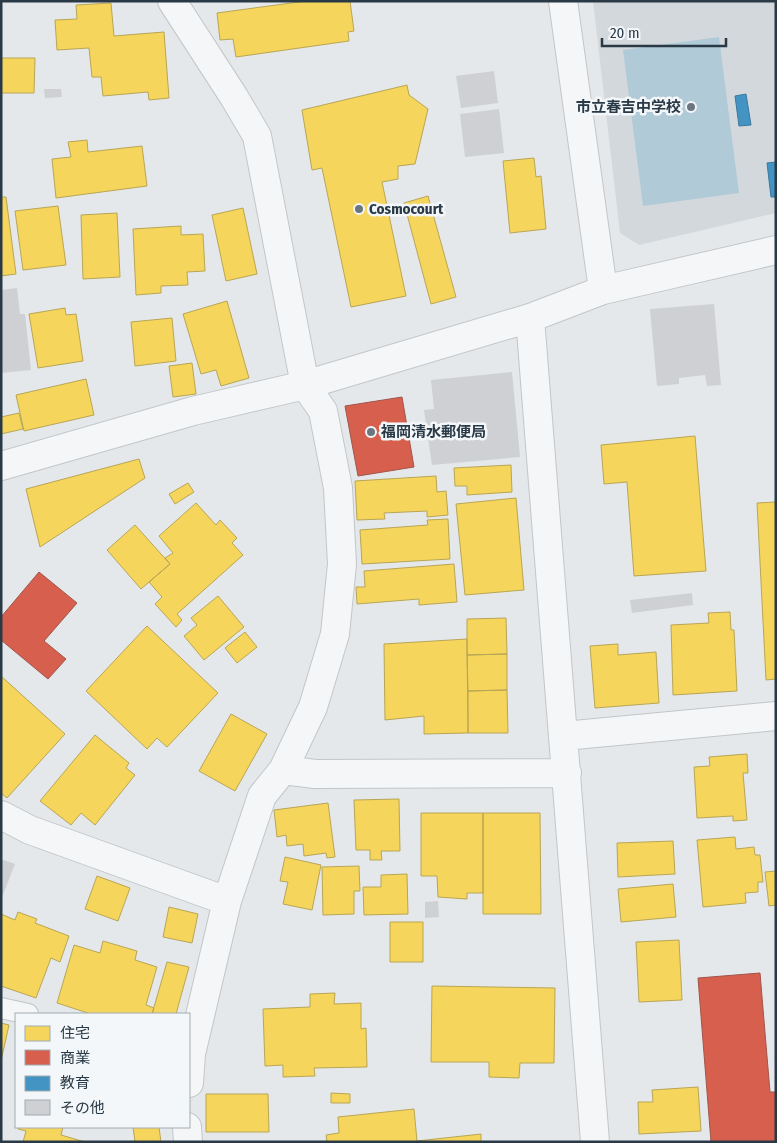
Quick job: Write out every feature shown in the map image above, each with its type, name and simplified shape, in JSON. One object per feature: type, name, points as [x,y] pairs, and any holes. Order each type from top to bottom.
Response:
[{"type":"street","points":[[172,1],[234,96],[256,136],[305,385],[323,411],[338,488],[342,564],[335,634],[313,706],[283,770],[262,796],[227,900],[190,1054]]},
{"type":"street","points":[[563,1],[603,290]]},
{"type":"street","points":[[1,466],[193,411],[305,385],[530,318],[603,290],[776,250]]},
{"type":"street","points":[[530,318],[595,1142]]},
{"type":"street","points":[[564,736],[776,716]]},
{"type":"street","points":[[283,770],[315,774],[567,773]]},
{"type":"street","points":[[1,815],[30,830],[227,900]]},
{"type":"street","points":[[187,1128],[188,1142]]},
{"type":"lane","points":[[1,1008],[24,1013]]},
{"type":"shaded area","name":"市立春吉中学校","points":[[593,1],[776,1],[776,213],[639,245],[620,233]]},
{"type":"water","points":[[719,37],[739,193],[643,206],[623,50]]},
{"type":"building: 住宅","points":[[306,1],[350,1],[354,31],[348,32],[349,41],[236,57],[233,39],[220,40],[217,13]]},
{"type":"building: 住宅","points":[[111,3],[114,36],[164,32],[169,98],[149,100],[148,92],[103,96],[101,77],[92,77],[89,48],[57,50],[55,20],[77,19],[76,5]]},
{"type":"building: 住宅","points":[[1,58],[35,58],[34,93],[1,93]]},
{"type":"building: 住宅","name":"Cosmocourt","points":[[407,85],[409,95],[428,109],[415,164],[398,166],[398,179],[382,182],[406,296],[351,307],[322,168],[312,170],[302,110]]},
{"type":"building: 住宅","points":[[87,140],[88,152],[142,146],[147,186],[56,198],[52,159],[71,157],[68,142]]},
{"type":"building: 住宅","points":[[534,158],[536,177],[541,176],[546,229],[510,233],[503,161]]},
{"type":"building: 住宅","points":[[428,196],[456,297],[431,304],[404,203]]},
{"type":"building: 住宅","points":[[1,197],[6,197],[16,274],[1,276]]},
{"type":"building: 住宅","points":[[58,206],[66,265],[23,270],[15,211]]},
{"type":"building: 住宅","points":[[243,208],[257,274],[226,281],[212,215]]},
{"type":"building: 住宅","points":[[117,213],[120,277],[83,279],[81,215]]},
{"type":"building: 住宅","points":[[181,226],[181,235],[203,234],[205,271],[187,272],[188,285],[161,286],[161,293],[136,295],[133,229]]},
{"type":"building: 住宅","points":[[227,301],[249,378],[221,386],[216,370],[201,374],[183,314]]},
{"type":"building: 住宅","points":[[65,308],[66,315],[76,314],[83,361],[38,368],[29,314]]},
{"type":"building: 住宅","points":[[172,318],[176,361],[135,366],[131,322]]},
{"type":"building: 住宅","points":[[192,363],[196,394],[173,397],[169,366]]},
{"type":"building: 住宅","points":[[86,379],[94,415],[24,431],[16,395]]},
{"type":"building: 住宅","points":[[19,413],[23,429],[1,434],[1,417]]},
{"type":"building: 住宅","points":[[695,436],[706,571],[634,576],[627,482],[604,484],[601,445]]},
{"type":"building: 住宅","points":[[139,459],[145,478],[40,547],[26,489]]},
{"type":"building: 住宅","points":[[511,465],[512,492],[467,495],[467,486],[455,486],[454,468]]},
{"type":"building: 住宅","points":[[436,476],[437,492],[446,491],[448,515],[427,517],[427,511],[384,513],[385,519],[357,520],[355,481]]},
{"type":"building: 住宅","points":[[188,483],[194,492],[175,504],[169,494]]},
{"type":"building: 住宅","points":[[516,498],[524,590],[465,595],[456,504]]},
{"type":"building: 住宅","points":[[776,502],[776,679],[766,680],[757,503]]},
{"type":"building: 住宅","points":[[196,503],[216,525],[220,520],[237,538],[232,543],[243,555],[177,614],[182,620],[176,627],[155,604],[162,597],[149,582],[170,564],[165,558],[173,553],[159,536]]},
{"type":"building: 住宅","points":[[448,519],[450,559],[362,564],[360,530],[428,525],[427,520]]},
{"type":"building: 住宅","points":[[135,525],[170,564],[141,589],[107,550]]},
{"type":"building: 住宅","points":[[454,564],[457,602],[419,605],[419,599],[357,604],[356,587],[365,587],[364,571]]},
{"type":"building: 住宅","points":[[218,596],[244,627],[204,660],[184,636],[197,625],[191,618]]},
{"type":"building: 住宅","points":[[730,612],[731,630],[734,630],[737,691],[673,695],[671,625],[709,623],[708,613]]},
{"type":"building: 住宅","points":[[506,618],[507,654],[467,655],[467,619]]},
{"type":"building: 住宅","points":[[147,626],[218,693],[167,747],[157,738],[147,749],[86,691]]},
{"type":"building: 住宅","points":[[245,632],[257,647],[237,663],[225,648]]},
{"type":"building: 住宅","points":[[467,639],[468,733],[424,734],[424,716],[385,720],[384,644]]},
{"type":"building: 住宅","points":[[618,644],[618,655],[656,652],[659,703],[595,708],[590,646]]},
{"type":"building: 住宅","points":[[507,654],[507,690],[468,691],[467,655]]},
{"type":"building: 住宅","points":[[1,676],[65,734],[7,798],[1,793]]},
{"type":"building: 住宅","points":[[507,690],[508,733],[468,733],[468,691]]},
{"type":"building: 住宅","points":[[231,714],[267,734],[235,791],[199,771]]},
{"type":"building: 住宅","points":[[95,735],[129,763],[126,768],[135,775],[95,825],[81,813],[71,825],[40,801]]},
{"type":"building: 住宅","points":[[747,754],[748,773],[743,773],[747,820],[733,821],[733,816],[697,818],[694,767],[710,766],[709,757]]},
{"type":"building: 住宅","points":[[399,799],[400,851],[381,851],[382,860],[370,860],[370,850],[356,850],[354,800]]},
{"type":"building: 住宅","points":[[328,803],[335,857],[327,858],[326,853],[304,856],[303,844],[287,846],[286,835],[277,837],[274,810]]},
{"type":"building: 住宅","points":[[421,813],[483,813],[483,893],[467,893],[467,899],[438,897],[437,876],[421,876]]},
{"type":"building: 住宅","points":[[483,813],[540,813],[541,914],[483,914]]},
{"type":"building: 住宅","points":[[735,837],[736,849],[754,847],[755,855],[760,855],[763,882],[758,882],[758,892],[745,893],[746,903],[703,907],[697,840]]},
{"type":"building: 住宅","points":[[673,841],[675,874],[618,877],[617,843]]},
{"type":"building: 住宅","points":[[285,857],[321,865],[312,910],[283,904],[288,882],[280,881]]},
{"type":"building: 住宅","points":[[359,866],[360,891],[354,891],[354,914],[323,915],[322,867]]},
{"type":"building: 住宅","points":[[776,871],[776,905],[769,906],[765,872]]},
{"type":"building: 住宅","points":[[407,874],[408,914],[364,915],[363,887],[381,887],[381,875]]},
{"type":"building: 住宅","points":[[97,876],[130,888],[118,921],[85,909]]},
{"type":"building: 住宅","points":[[673,884],[676,917],[621,922],[618,889]]},
{"type":"building: 住宅","points":[[169,907],[198,914],[192,943],[163,937]]},
{"type":"building: 住宅","points":[[18,912],[37,919],[35,923],[69,936],[60,962],[51,958],[36,998],[1,986],[1,914],[15,920]]},
{"type":"building: 住宅","points":[[390,922],[423,922],[423,962],[390,962]]},
{"type":"building: 住宅","points":[[679,940],[682,1000],[639,1002],[636,942]]},
{"type":"building: 住宅","points":[[103,941],[137,951],[135,960],[157,967],[146,1005],[154,1008],[152,1013],[88,1013],[57,1003],[74,945],[100,953]]},
{"type":"building: 住宅","points":[[167,962],[189,967],[176,1013],[152,1013]]},
{"type":"building: 住宅","points":[[432,986],[555,988],[554,1063],[520,1063],[519,1078],[489,1077],[489,1062],[431,1062]]},
{"type":"building: 住宅","points":[[335,993],[334,1004],[361,1003],[361,1029],[366,1028],[367,1067],[314,1068],[315,1076],[283,1077],[283,1065],[265,1066],[263,1009],[310,1007],[310,994]]},
{"type":"building: 住宅","points":[[1,1023],[9,1025],[1,1061]]},
{"type":"building: 住宅","points":[[698,1087],[701,1131],[639,1134],[638,1102],[653,1102],[652,1090]]},
{"type":"building: 住宅","points":[[331,1093],[350,1094],[350,1103],[331,1103]]},
{"type":"building: 住宅","points":[[206,1094],[268,1094],[269,1132],[206,1132]]},
{"type":"building: 住宅","points":[[414,1109],[417,1141],[481,1134],[481,1142],[327,1142],[326,1135],[339,1133],[338,1117]]},
{"type":"building: 住宅","points":[[63,1128],[61,1135],[85,1142],[23,1142],[26,1131],[18,1129]]},
{"type":"building: 住宅","points":[[133,1128],[159,1128],[161,1142],[135,1142]]},
{"type":"building: 商業","points":[[402,397],[414,467],[358,476],[345,406]]},
{"type":"building: 商業","points":[[39,572],[77,603],[44,641],[66,659],[48,679],[1,640],[1,617]]},
{"type":"building: 商業","points":[[760,973],[770,1092],[776,1092],[776,1142],[711,1142],[698,978]]},
{"type":"building: 教育","points":[[746,94],[751,125],[739,126],[735,96]]},
{"type":"building: 教育","points":[[776,162],[776,197],[771,197],[767,163]]},
{"type":"building: その他","points":[[494,71],[498,103],[461,108],[456,76]]},
{"type":"building: その他","points":[[44,89],[61,89],[62,97],[45,98]]},
{"type":"building: その他","points":[[499,109],[504,153],[465,157],[460,114]]},
{"type":"building: その他","points":[[17,288],[20,314],[25,314],[31,370],[1,373],[1,290]]},
{"type":"building: その他","points":[[714,304],[721,385],[707,386],[705,375],[679,378],[679,384],[657,386],[650,309]]},
{"type":"building: その他","points":[[512,372],[520,457],[432,465],[424,410],[434,409],[431,380]]},
{"type":"building: その他","points":[[692,593],[693,605],[632,613],[630,600]]},
{"type":"building: その他","points":[[1,859],[15,864],[1,900]]},
{"type":"building: その他","points":[[438,901],[439,917],[425,918],[425,902]]},
{"type":"place","name":"市立春吉中学校","points":[[691,107]]},
{"type":"place","name":"Cosmocourt","points":[[359,209]]},
{"type":"place","name":"福岡清水郵便局","points":[[371,432]]}]
